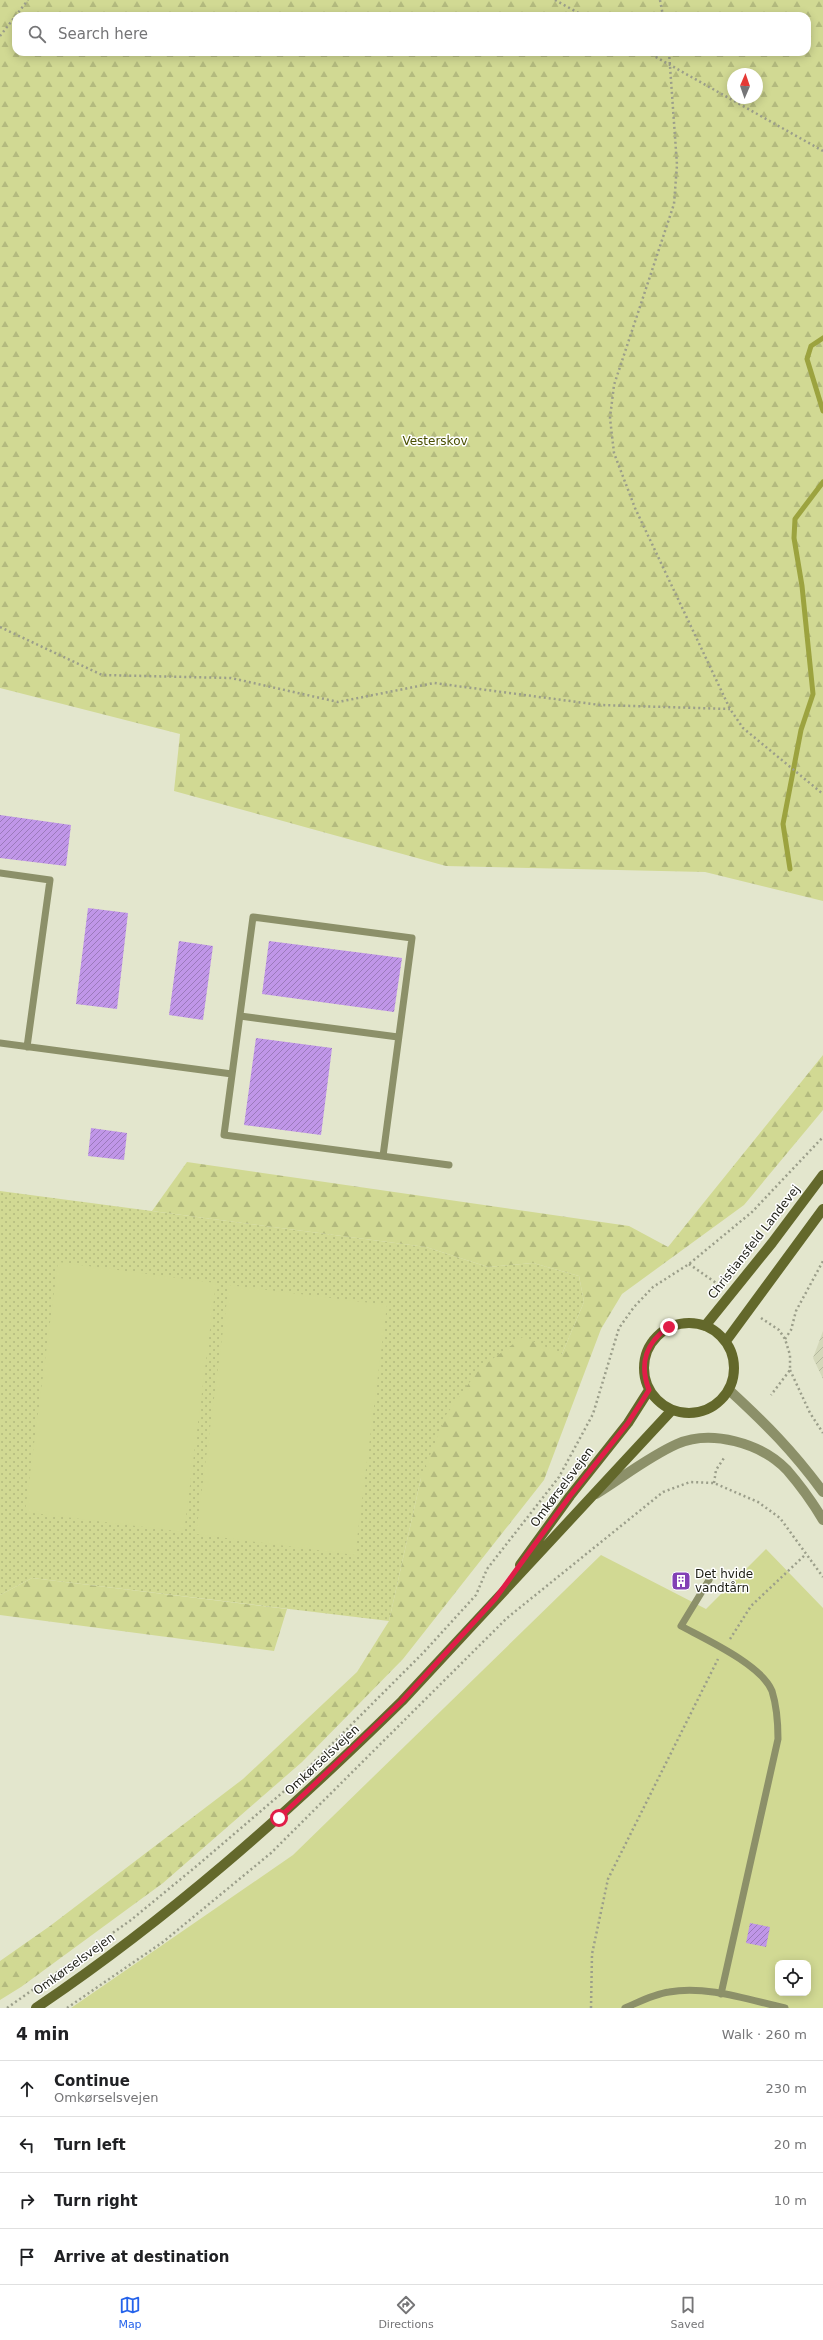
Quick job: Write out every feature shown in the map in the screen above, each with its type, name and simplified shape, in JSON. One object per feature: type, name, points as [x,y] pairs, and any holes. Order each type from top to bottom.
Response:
[{"type":"main road","name":"Christiansfeld Landevej","points":[[705,1326],[772,1243],[823,1174]]},
{"type":"main road","points":[[726,1341],[823,1209]]},
{"type":"main road","points":[[696,1323],[716,1332],[726,1341],[733,1356],[735,1365],[734,1378],[724,1398],[708,1409],[690,1413],[672,1410],[659,1402],[649,1390],[644,1372],[644,1363],[650,1346],[655,1338],[665,1330],[678,1324],[696,1323]]},
{"type":"main road","name":"Omkørselsvejen","points":[[495,1599],[570,1496],[628,1423],[649,1390]]},
{"type":"main road","name":"Omkørselsvejen","points":[[36,2008],[192,1892],[279,1818],[402,1701],[495,1599],[672,1410]]},
{"type":"street","points":[[729,1390],[773,1430],[802,1463],[823,1492]]},
{"type":"street","points":[[591,1498],[658,1454],[678,1444],[701,1438],[717,1439],[739,1443],[763,1452],[786,1470],[823,1520]]},
{"type":"lane","points":[[0,874],[50,880],[27,1047]]},
{"type":"lane","points":[[383,1156],[412,938],[253,917],[224,1135],[449,1165]]},
{"type":"lane","points":[[240,1016],[398,1037]]},
{"type":"lane","points":[[0,1043],[232,1074]]},
{"type":"lane","points":[[709,1580],[681,1626],[724,1649],[753,1669],[771,1690],[778,1717],[778,1740],[721,1994]]},
{"type":"lane","points":[[625,2008],[669,1992],[690,1991],[721,1994],[785,2008]]},
{"type":"path","points":[[19,12],[28,0]]},
{"type":"path","points":[[556,0],[577,12]]},
{"type":"path","points":[[660,0],[662,12]]},
{"type":"path","points":[[0,36],[12,21]]},
{"type":"path","points":[[654,56],[823,151]]},
{"type":"path","points":[[670,56],[677,165],[674,204],[614,385],[610,418],[614,453],[635,508],[730,709],[743,728],[823,794]]},
{"type":"path","points":[[0,627],[102,675],[231,678],[338,702],[434,683],[600,705],[730,709]]},
{"type":"path","points":[[7,2008],[130,1920],[199,1864],[289,1787],[424,1652],[476,1595],[487,1569],[559,1477],[593,1414],[619,1328],[634,1307],[653,1287],[689,1264],[752,1212],[823,1137]]},
{"type":"path","points":[[785,1339],[791,1330],[796,1311],[823,1261]]},
{"type":"path","points":[[689,1264],[719,1285]]},
{"type":"path","points":[[761,1318],[779,1330],[785,1339],[790,1355],[790,1370],[810,1413],[823,1433]]},
{"type":"path","points":[[771,1395],[790,1370]]},
{"type":"path","points":[[714,1482],[716,1470],[724,1458]]},
{"type":"path","points":[[508,1618],[663,1492],[690,1482],[714,1482],[758,1502],[780,1518],[823,1577]]},
{"type":"path","points":[[591,2008],[592,1954],[608,1879],[724,1649],[751,1606],[806,1554]]},
{"type":"shaded area","points":[[823,1331],[823,1379],[813,1358]]},
{"type":"green space","name":"Vesterskov","points":[[0,0],[823,0],[823,901],[705,872],[446,866],[174,791],[180,734],[0,688]]},
{"type":"green space","points":[[823,1055],[823,1110],[744,1205],[622,1294],[601,1329],[544,1480],[403,1659],[302,1762],[163,1883],[21,1987],[0,2000],[0,1961],[50,1926],[243,1779],[357,1672],[389,1621],[421,1478],[446,1415],[480,1368],[523,1337],[562,1354],[584,1302],[579,1276],[533,1263],[488,1267],[426,1247],[152,1211],[187,1162],[629,1226],[668,1247]]},
{"type":"green space","points":[[0,1191],[426,1247],[488,1267],[533,1263],[579,1276],[584,1302],[562,1354],[421,1478],[389,1621],[32,1578],[0,1595]]},
{"type":"green space","points":[[58,1262],[216,1283],[184,1532],[25,1512]]},
{"type":"green space","points":[[229,1285],[387,1305],[355,1555],[196,1534]]},
{"type":"green space","points":[[766,1549],[823,1608],[823,2008],[71,2008],[293,1855],[601,1555],[706,1609]]},
{"type":"green space","points":[[32,1578],[287,1609],[274,1651],[0,1615],[0,1595]]},
{"type":"building","points":[[0,815],[71,825],[66,866],[0,858]]},
{"type":"building","points":[[88,908],[128,913],[117,1009],[76,1004]]},
{"type":"building","points":[[179,941],[213,946],[203,1020],[169,1015]]},
{"type":"building","points":[[269,941],[402,958],[394,1012],[262,994]]},
{"type":"building","points":[[256,1038],[332,1048],[321,1135],[244,1125]]},
{"type":"building","points":[[91,1128],[127,1133],[124,1160],[88,1156]]},
{"type":"building","name":"Det hvide vandtårn","points":[[677,1572],[685,1572],[690,1577],[688,1588],[685,1590],[677,1590],[672,1585],[672,1577]]},
{"type":"building","points":[[750,1923],[770,1927],[766,1947],[746,1943]]},
{"type":"waterway","points":[[823,338],[811,346],[807,359],[823,411]]},
{"type":"waterway","points":[[790,869],[783,824],[801,730],[813,694],[802,586],[794,538],[795,519],[823,482]]},
{"type":"place","name":"Det hvide vandtårn","points":[[681,1581]]},
{"type":"route","points":[[279,1818],[402,1701],[495,1599],[570,1496],[628,1423],[649,1390],[644,1372],[646,1354],[655,1338],[669,1327]]}]
